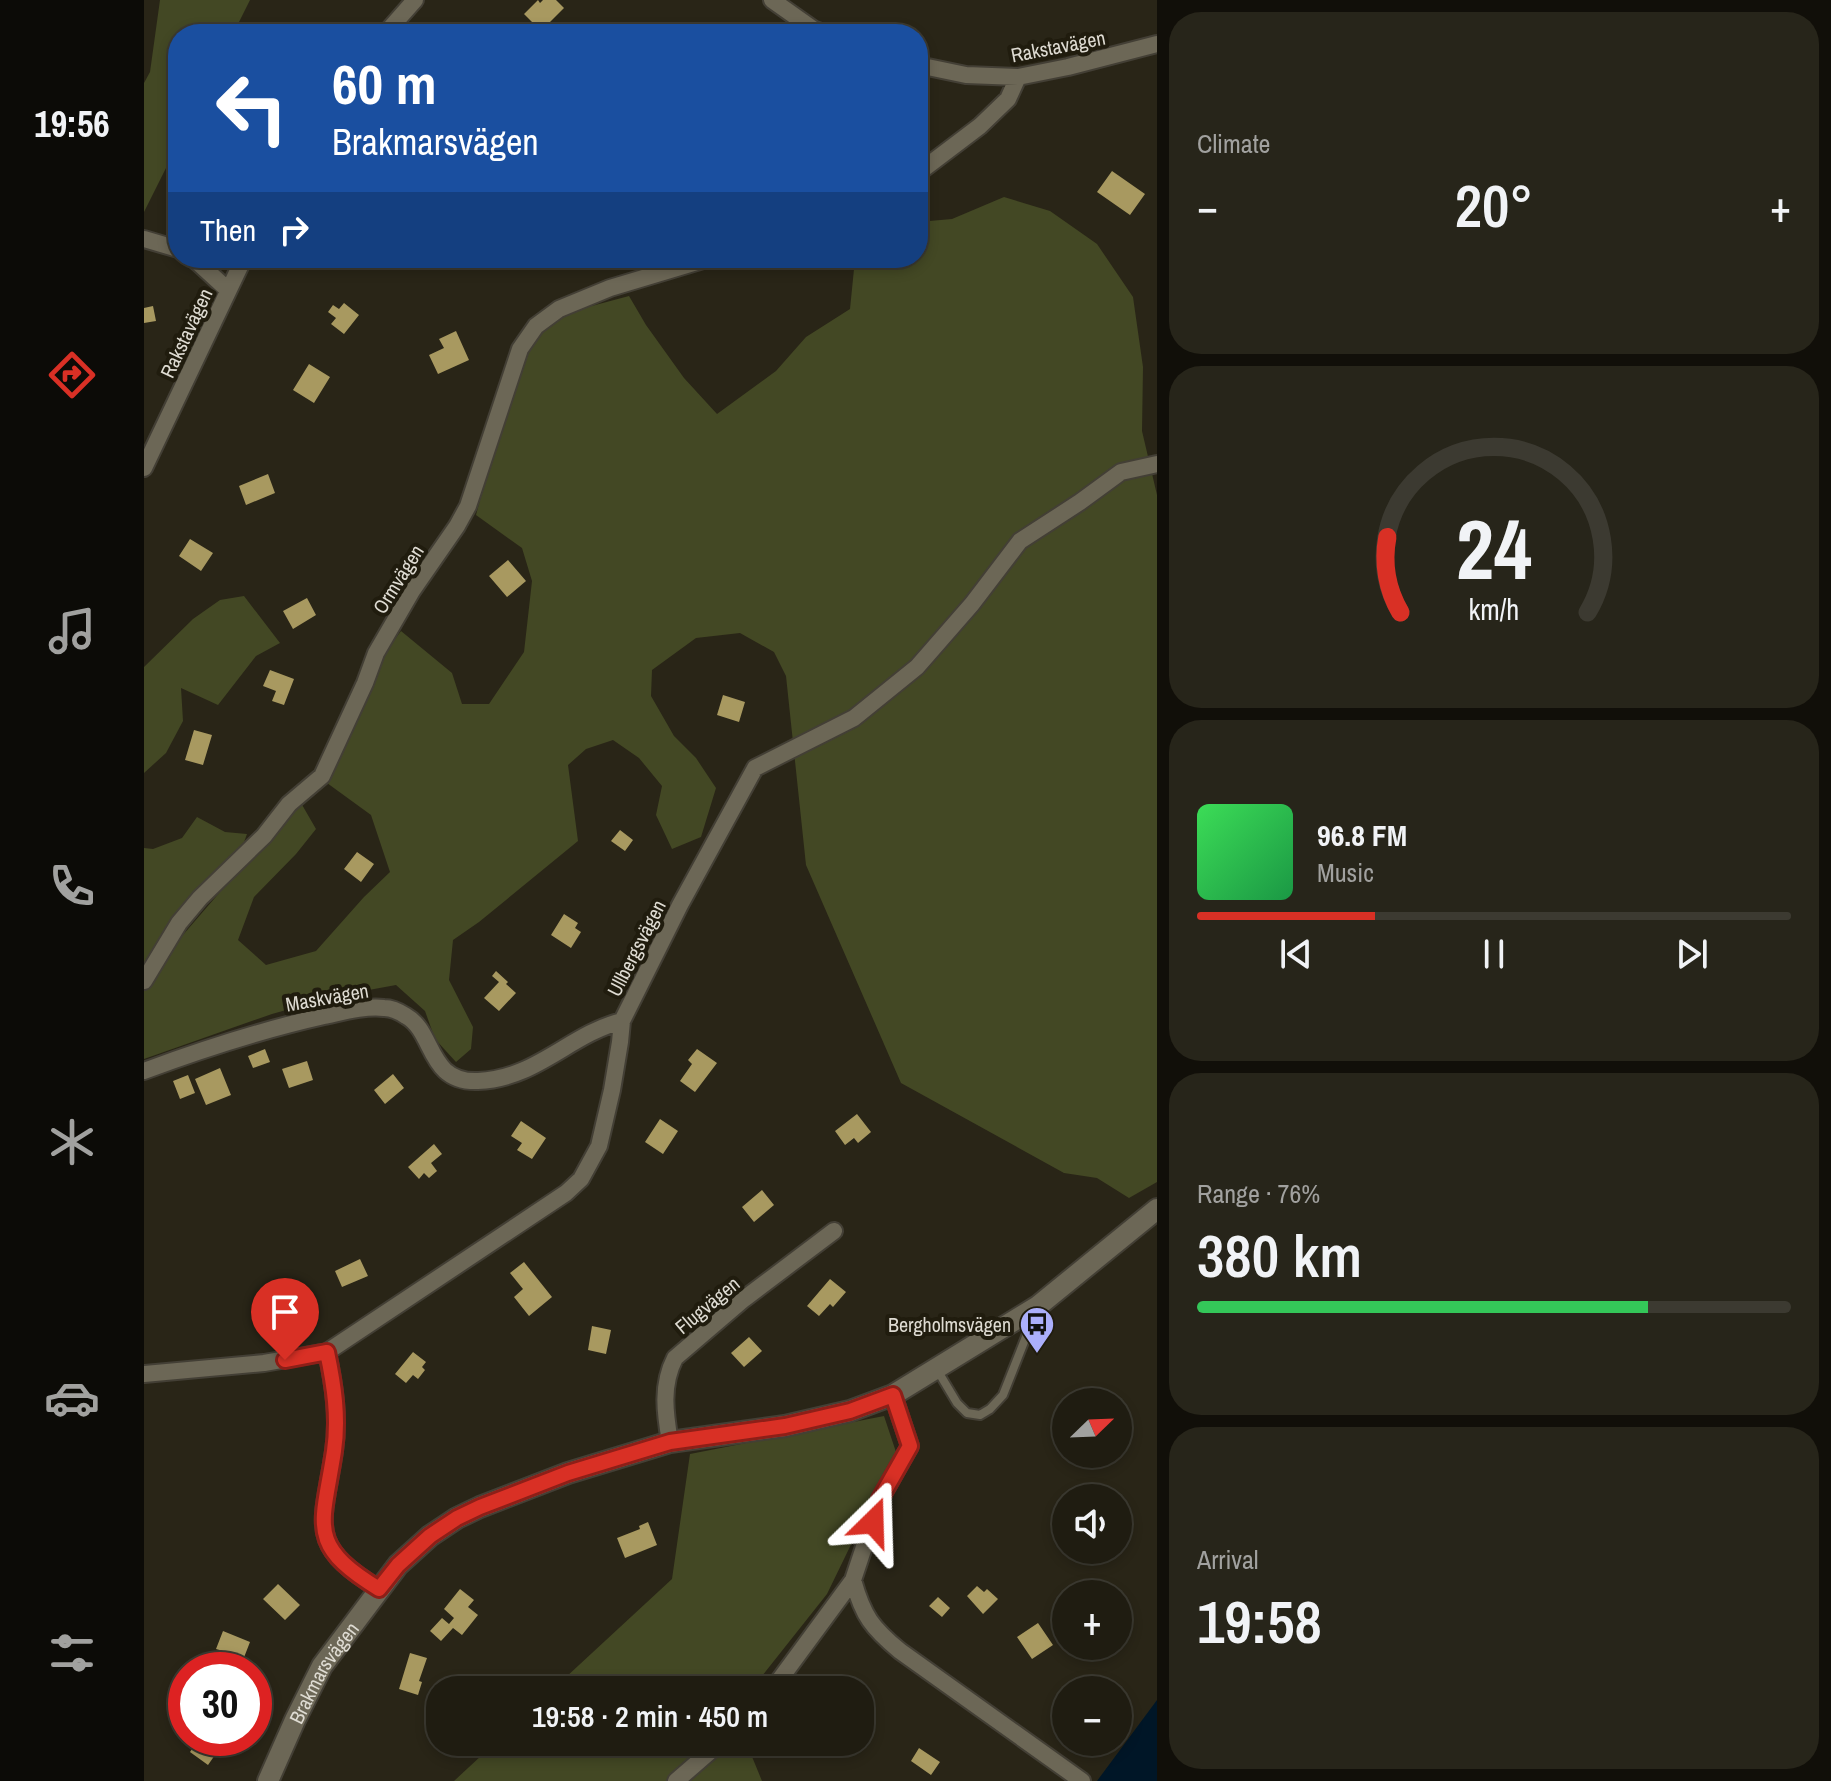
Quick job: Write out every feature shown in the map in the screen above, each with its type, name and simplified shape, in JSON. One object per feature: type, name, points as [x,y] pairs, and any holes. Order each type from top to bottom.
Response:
[{"type":"street","points":[[394,24],[415,0]]},
{"type":"street","points":[[772,0],[806,24]]},
{"type":"street","name":"Rakstavägen","points":[[928,67],[966,75],[1018,77],[1157,44]]},
{"type":"street","points":[[928,165],[980,126],[1008,99],[1018,77]]},
{"type":"street","points":[[144,239],[168,246]]},
{"type":"street","points":[[204,268],[228,290]]},
{"type":"street","name":"Rakstavägen","points":[[144,468],[239,268]]},
{"type":"street","name":"Ormvägen","points":[[144,981],[179,923],[200,898],[264,836],[289,804],[322,776],[376,653],[468,506],[520,349],[536,326],[559,309],[610,288],[677,268]]},
{"type":"street","name":"Ullbergsvägen","points":[[144,1374],[264,1363],[327,1352],[566,1193],[581,1179],[599,1146],[622,1021],[680,905],[755,768],[854,718],[917,667],[972,604],[1020,541],[1121,472],[1157,464]]},
{"type":"street","name":"Maskvägen","points":[[144,1071],[283,1025],[362,1009],[383,1008],[394,1010],[414,1022],[445,1071],[460,1079],[476,1081],[520,1073],[605,1025],[622,1021]]},
{"type":"street","name":"Brakmarsvägen","points":[[268,1781],[322,1666],[398,1565],[430,1536],[457,1518],[568,1473],[670,1442],[785,1426],[850,1411],[893,1395],[1038,1306],[1157,1209]]},
{"type":"street","name":"Flugvägen","points":[[670,1442],[664,1407],[669,1369],[675,1358],[744,1299],[834,1231]]},
{"type":"street","points":[[327,1352],[336,1403],[334,1449],[323,1526],[332,1552],[339,1561],[379,1589]]},
{"type":"street","points":[[782,1676],[853,1580],[880,1499],[910,1446],[893,1395]]},
{"type":"street","points":[[853,1580],[865,1614],[877,1632],[1082,1781]]},
{"type":"street","points":[[676,1781],[705,1756]]},
{"type":"lane","points":[[936,1367],[957,1403],[967,1413],[980,1415],[1003,1395],[1038,1306]]},
{"type":"green space","points":[[160,0],[250,0],[238,24],[168,24],[168,164],[144,212],[144,83],[150,72]]},
{"type":"green space","points":[[1004,197],[1050,211],[1097,244],[1133,297],[1143,367],[1142,431],[1157,495],[1157,1182],[1129,1198],[1097,1178],[1064,1173],[901,1083],[806,865],[786,676],[774,652],[740,633],[696,638],[652,670],[651,696],[674,736],[696,758],[716,788],[701,837],[672,849],[656,815],[662,786],[639,758],[613,740],[586,749],[568,765],[578,841],[453,940],[449,980],[473,1027],[471,1049],[456,1062],[435,1039],[425,1011],[396,985],[336,996],[272,1014],[144,1059],[144,987],[157,965],[282,820],[301,803],[316,829],[254,897],[238,940],[266,965],[316,951],[390,872],[371,815],[327,783],[378,662],[401,631],[452,673],[462,704],[489,704],[524,652],[532,581],[522,548],[476,515],[496,440],[529,343],[558,315],[629,296],[684,378],[717,414],[776,371],[806,337],[850,309],[854,268],[928,268],[928,221],[952,219]]},
{"type":"green space","points":[[244,596],[280,643],[256,656],[218,705],[181,688],[183,721],[166,753],[144,773],[144,667],[193,619],[220,600]]},
{"type":"green space","points":[[197,817],[225,832],[247,834],[243,845],[144,967],[144,848],[153,849],[182,838]]},
{"type":"green space","points":[[884,1416],[896,1452],[827,1594],[762,1676],[567,1676],[672,1579],[690,1454]]},
{"type":"green space","points":[[481,1756],[752,1756],[762,1781],[454,1781]]},
{"type":"water","points":[[1157,1700],[1157,1781],[1097,1781],[1116,1756],[1132,1756],[1132,1734]]},
{"type":"building","points":[[538,0],[540,3],[556,0],[564,8],[548,24],[534,24],[524,14]]},
{"type":"building","points":[[1112,171],[1145,194],[1130,215],[1097,192]]},
{"type":"building","points":[[344,303],[359,315],[344,334],[331,324],[336,318],[328,312],[333,305],[339,309]]},
{"type":"building","points":[[153,306],[156,321],[144,323],[144,308]]},
{"type":"building","points":[[456,331],[469,360],[438,374],[429,355],[444,348],[439,339]]},
{"type":"building","points":[[309,364],[330,377],[314,403],[293,390]]},
{"type":"building","points":[[268,474],[275,493],[246,505],[239,486]]},
{"type":"building","points":[[190,539],[213,553],[201,571],[179,556]]},
{"type":"building","points":[[508,560],[526,581],[507,597],[489,576]]},
{"type":"building","points":[[307,598],[316,615],[293,629],[283,611]]},
{"type":"building","points":[[270,670],[294,679],[284,705],[272,701],[276,691],[263,686]]},
{"type":"building","points":[[723,695],[745,702],[739,722],[717,715]]},
{"type":"building","points":[[194,730],[212,735],[203,765],[185,760]]},
{"type":"building","points":[[620,830],[633,840],[625,851],[611,841]]},
{"type":"building","points":[[357,852],[374,864],[361,882],[344,869]]},
{"type":"building","points":[[564,914],[578,923],[575,928],[581,932],[571,948],[551,935]]},
{"type":"building","points":[[496,971],[516,993],[499,1011],[484,998],[499,982],[492,976]]},
{"type":"building","points":[[265,1049],[270,1062],[253,1068],[248,1056]]},
{"type":"building","points":[[697,1049],[717,1063],[695,1092],[680,1081],[692,1064],[688,1060]]},
{"type":"building","points":[[307,1061],[313,1080],[289,1088],[282,1069]]},
{"type":"building","points":[[220,1068],[231,1095],[206,1105],[195,1079]]},
{"type":"building","points":[[393,1074],[404,1088],[385,1104],[374,1090]]},
{"type":"building","points":[[188,1075],[195,1093],[180,1099],[173,1081]]},
{"type":"building","points":[[857,1114],[871,1132],[858,1143],[854,1138],[845,1145],[835,1131]]},
{"type":"building","points":[[660,1119],[678,1131],[663,1154],[645,1142]]},
{"type":"building","points":[[521,1121],[546,1138],[532,1159],[517,1150],[522,1143],[511,1136]]},
{"type":"building","points":[[434,1144],[442,1154],[431,1163],[437,1171],[429,1178],[424,1173],[419,1179],[408,1167]]},
{"type":"building","points":[[762,1190],[774,1205],[754,1222],[742,1207]]},
{"type":"building","points":[[360,1259],[368,1276],[342,1287],[335,1271]]},
{"type":"building","points":[[524,1262],[552,1297],[529,1316],[514,1297],[523,1289],[510,1273]]},
{"type":"building","points":[[830,1279],[846,1292],[833,1307],[830,1304],[819,1316],[807,1306]]},
{"type":"building","points":[[287,1287],[292,1308],[265,1313],[261,1292]]},
{"type":"building","points":[[592,1326],[611,1330],[606,1354],[588,1350]]},
{"type":"building","points":[[749,1337],[762,1351],[744,1367],[731,1353]]},
{"type":"building","points":[[413,1352],[426,1362],[422,1367],[425,1370],[418,1379],[413,1375],[406,1383],[395,1374]]},
{"type":"building","points":[[648,1522],[657,1545],[625,1558],[617,1538],[640,1529],[639,1526]]},
{"type":"building","points":[[278,1584],[300,1605],[285,1620],[263,1599]]},
{"type":"building","points":[[977,1586],[984,1592],[987,1589],[998,1599],[983,1614],[967,1596]]},
{"type":"building","points":[[460,1589],[474,1600],[468,1607],[478,1615],[462,1635],[453,1628],[441,1641],[430,1631],[442,1618],[449,1624],[454,1618],[444,1609]]},
{"type":"building","points":[[938,1597],[950,1608],[942,1617],[929,1606]]},
{"type":"building","points":[[1038,1623],[1052,1646],[1032,1659],[1017,1637]]},
{"type":"building","points":[[223,1631],[250,1642],[246,1652],[216,1649]]},
{"type":"building","points":[[410,1653],[427,1658],[418,1695],[399,1689]]},
{"type":"building","points":[[919,1748],[940,1762],[931,1775],[911,1761]]},
{"type":"building","points":[[196,1756],[214,1756],[208,1765]]},
{"type":"place","name":"Bergholmsvägen","points":[[1037,1355]]},
{"type":"route","points":[[285,1360],[327,1352],[336,1403],[334,1449],[323,1526],[332,1552],[339,1561],[379,1589],[398,1565],[430,1536],[457,1518],[568,1473],[670,1442],[785,1426],[850,1411],[893,1395],[910,1446],[880,1499],[873,1522]]}]
